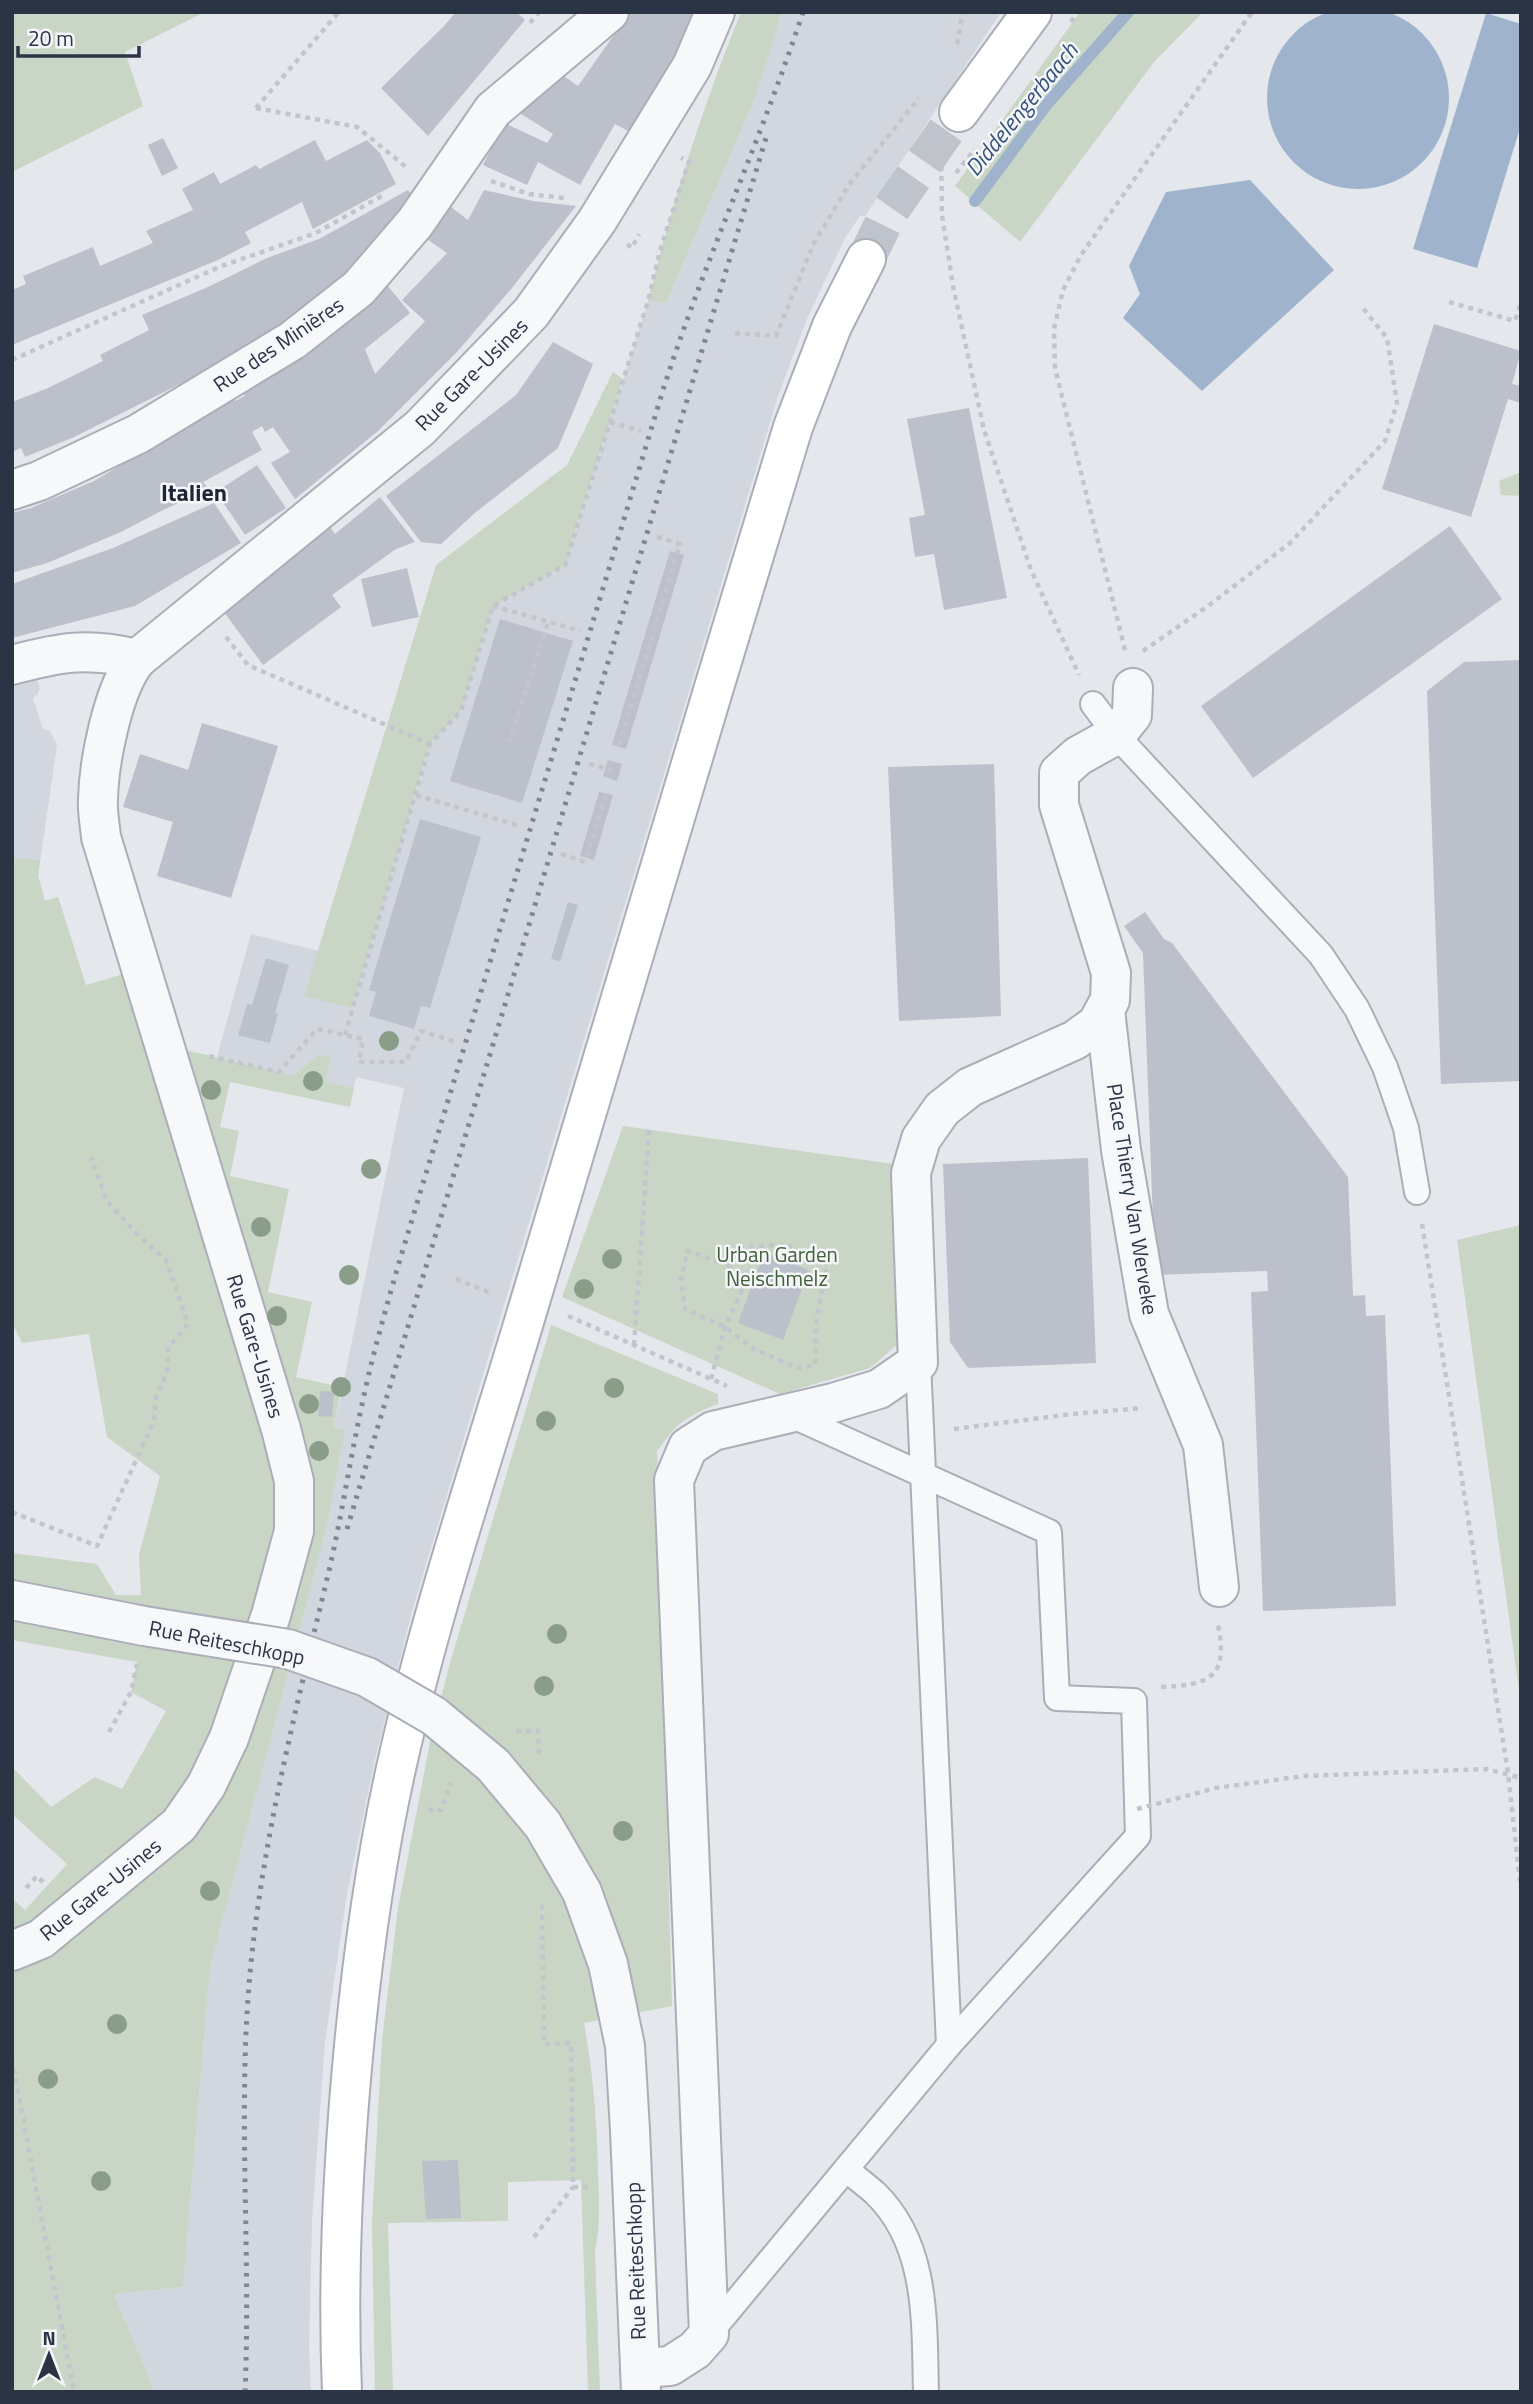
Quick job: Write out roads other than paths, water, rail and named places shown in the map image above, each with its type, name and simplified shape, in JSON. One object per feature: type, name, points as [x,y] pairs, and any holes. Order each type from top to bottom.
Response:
[{"type":"main road","points":[[950,128],[1032,12]]},
{"type":"main road","points":[[342,2392],[339,2279],[350,2085],[364,1941],[396,1766],[429,1636],[583,1117],[793,427],[832,326],[866,259]]},
{"type":"street","name":"Rue des Minières","points":[[12,490],[39,481],[138,434],[293,340],[359,288],[415,223],[493,110],[609,12]]},
{"type":"street","name":"Rue Gare-Usines","points":[[12,1951],[41,1939],[179,1825],[206,1786],[229,1738],[271,1615],[294,1531],[294,1481],[281,1429],[101,837],[97,801],[114,705],[127,671],[137,659],[420,428],[531,313],[597,220],[692,66],[715,12]]},
{"type":"street","points":[[12,665],[66,652],[90,651],[137,659]]},
{"type":"street","points":[[1116,736],[1132,715],[1130,674]]},
{"type":"street","name":"Place Thierry Van Werveke","points":[[1116,736],[1078,756],[1059,773],[1059,805],[1111,973],[1110,1000],[1105,1010],[1121,1150],[1149,1314],[1203,1445],[1219,1587]]},
{"type":"street","points":[[640,2380],[695,2350],[709,2334],[674,1480],[688,1447],[712,1431],[833,1403],[879,1389],[918,1362],[911,1173],[921,1139],[942,1109],[970,1087],[1075,1040],[1097,1024],[1105,1010]]},
{"type":"street","name":"Rue Reiteschkopp","points":[[12,1600],[144,1626],[288,1649],[367,1677],[434,1716],[493,1765],[542,1825],[582,1892],[608,1964],[625,2046],[640,2380]]},
{"type":"lane","points":[[1093,704],[1116,736],[1321,955],[1357,1009],[1394,1091],[1406,1128],[1417,1192]]},
{"type":"lane","points":[[918,1362],[949,2045]]},
{"type":"lane","points":[[709,2334],[949,2045],[1138,1836],[1134,1701],[1057,1698],[1048,1532],[786,1412]]},
{"type":"lane","points":[[846,2169],[876,2194],[901,2227],[916,2263],[923,2303],[930,2390]]},
{"type":"water","points":[[1358,7],[1393,14],[1422,34],[1442,63],[1449,98],[1442,133],[1422,162],[1393,182],[1358,189],[1323,182],[1294,162],[1274,133],[1267,98],[1274,63],[1294,34],[1323,14]]},
{"type":"water","points":[[1486,13],[1521,24],[1521,125],[1477,268],[1413,249]]},
{"type":"water","points":[[1250,180],[1334,270],[1202,391],[1123,318],[1140,294],[1129,266],[1166,192]]},
{"type":"waterway","name":"Diddelengerbaach","points":[[975,201],[1047,104],[1128,12]]},
{"type":"tunnel","points":[[866,259],[889,212],[959,112]]},
{"type":"railway","points":[[245,2392],[246,2036],[255,1931],[282,1772],[331,1562],[367,1382],[398,1266],[663,390],[803,12]]},
{"type":"railway","points":[[347,1529],[766,138]]},
{"type":"district","name":"Italien","points":[[194,492]]},
{"type":"park label","name":"Urban Garden Neischmelz","points":[[777,1266]]}]
